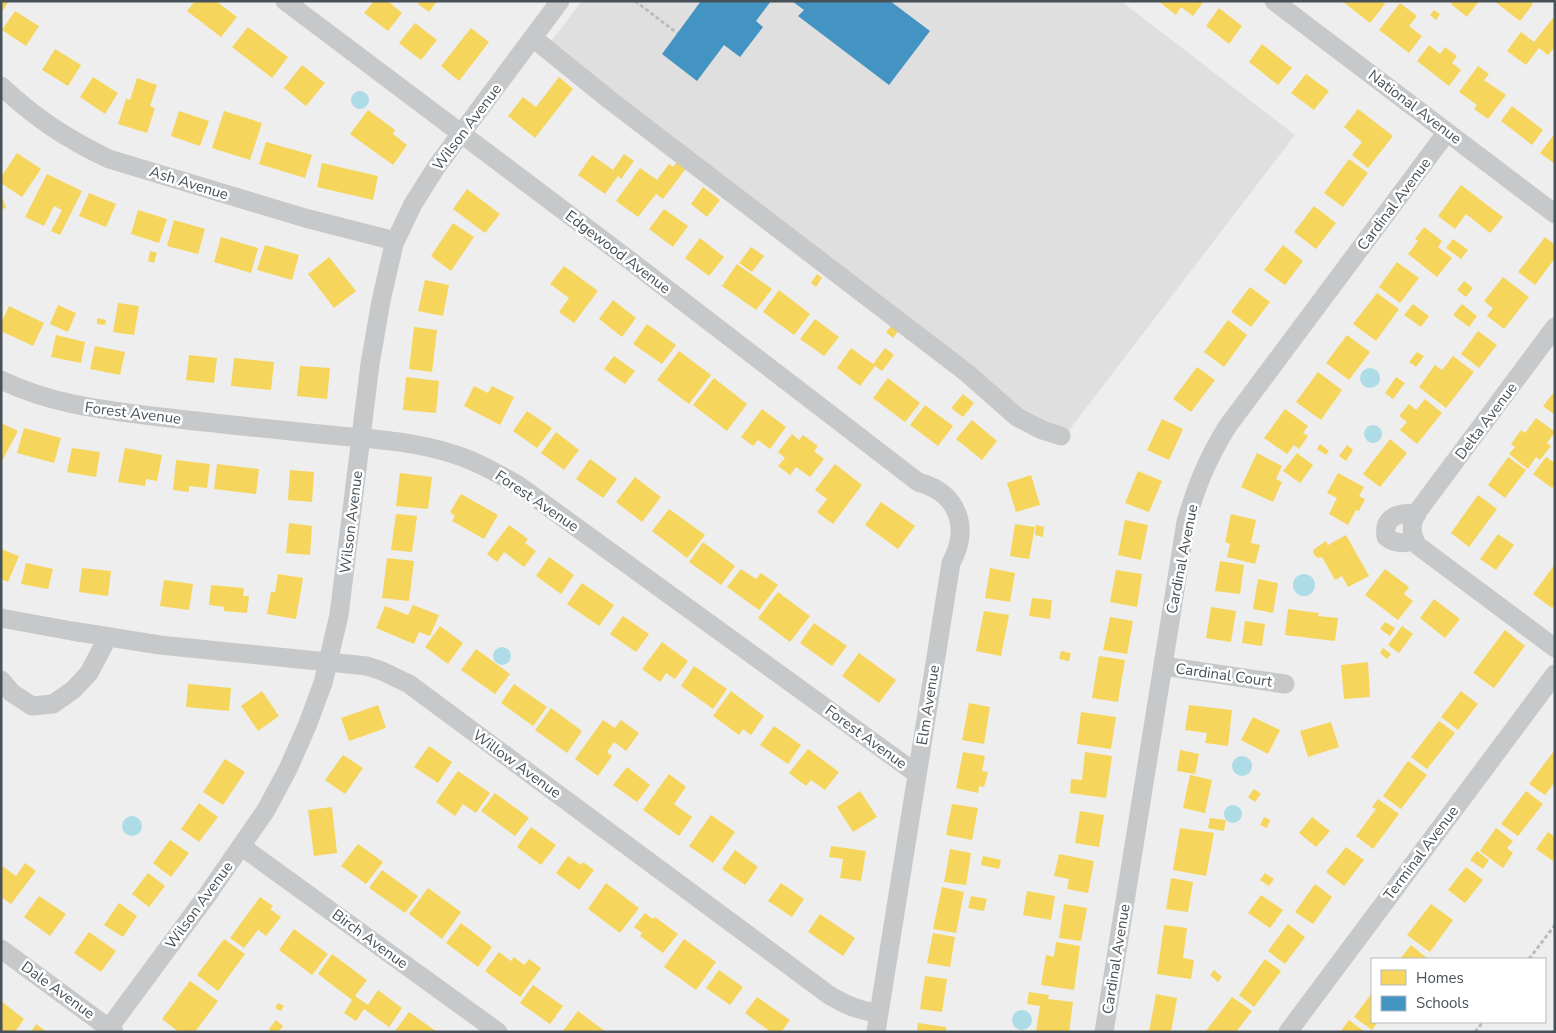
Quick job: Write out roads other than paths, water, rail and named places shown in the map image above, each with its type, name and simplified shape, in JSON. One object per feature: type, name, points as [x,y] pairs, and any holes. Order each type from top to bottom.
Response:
[{"type":"street","name":"Edgewood Avenue","points":[[285,1],[624,256],[918,482],[941,492],[950,501]]},
{"type":"street","name":"Wilson Avenue","points":[[110,1030],[266,810],[288,769],[307,726],[329,662],[343,592],[371,354],[381,300],[396,241],[413,204],[437,166],[560,1]]},
{"type":"street","name":"National Avenue","points":[[1274,1],[1555,214]]},
{"type":"street","points":[[533,38],[611,101],[967,373],[1017,418],[1042,430],[1061,436]]},
{"type":"street","name":"Ash Avenue","points":[[1,86],[19,103],[48,125],[78,144],[109,159],[305,218],[396,241]]},
{"type":"street","name":"Cardinal Avenue","points":[[1104,1032],[1186,522],[1196,488],[1209,457],[1227,427],[1447,132]]},
{"type":"street","name":"Delta Avenue","points":[[1415,540],[1411,534],[1412,522],[1416,514],[1555,328]]},
{"type":"street","name":"Forest Avenue","points":[[1,380],[52,400],[88,408],[419,444],[455,454],[490,469],[518,485],[917,774]]},
{"type":"street","name":"Elm Avenue","points":[[876,1032],[951,563],[958,550],[961,534],[960,521],[950,501]]},
{"type":"street","points":[[1416,514],[1405,512],[1389,520],[1385,528],[1386,537],[1394,543],[1405,543],[1415,540],[1417,545],[1555,648]]},
{"type":"street","name":"Willow Avenue","points":[[1,618],[108,637],[367,666],[382,671],[409,684],[829,995],[844,1005],[861,1011],[879,1013]]},
{"type":"street","points":[[1,680],[12,693],[32,706],[53,704],[73,690],[89,673],[108,637]]},
{"type":"street","name":"Cardinal Court","points":[[1163,666],[1285,684]]},
{"type":"street","name":"Terminal Avenue","points":[[1288,1032],[1555,674]]},
{"type":"street","name":"Birch Avenue","points":[[242,846],[498,1032]]},
{"type":"street","name":"Dale Avenue","points":[[1,949],[110,1030]]},
{"type":"water","points":[[356,91],[364,91],[369,96],[367,107],[356,109],[351,104],[351,96]]},
{"type":"water","points":[[1370,368],[1377,371],[1380,378],[1377,385],[1370,388],[1363,385],[1360,378],[1363,371]]},
{"type":"water","points":[[1369,425],[1377,425],[1382,430],[1380,441],[1369,443],[1364,438],[1364,430]]},
{"type":"water","points":[[1304,574],[1312,577],[1315,585],[1312,593],[1304,596],[1296,593],[1293,585],[1296,577]]},
{"type":"water","points":[[498,647],[506,647],[511,652],[509,663],[498,665],[493,660],[493,652]]},
{"type":"water","points":[[1242,756],[1249,759],[1252,766],[1249,773],[1242,776],[1235,773],[1232,766],[1235,759]]},
{"type":"water","points":[[1229,805],[1237,805],[1242,810],[1240,821],[1229,823],[1224,818],[1224,810]]},
{"type":"water","points":[[132,816],[139,819],[142,826],[139,833],[132,836],[125,833],[122,826],[125,819]]},
{"type":"water","points":[[1022,1010],[1029,1013],[1032,1020],[1029,1027],[1022,1030],[1015,1027],[1012,1020],[1015,1013]]}]
